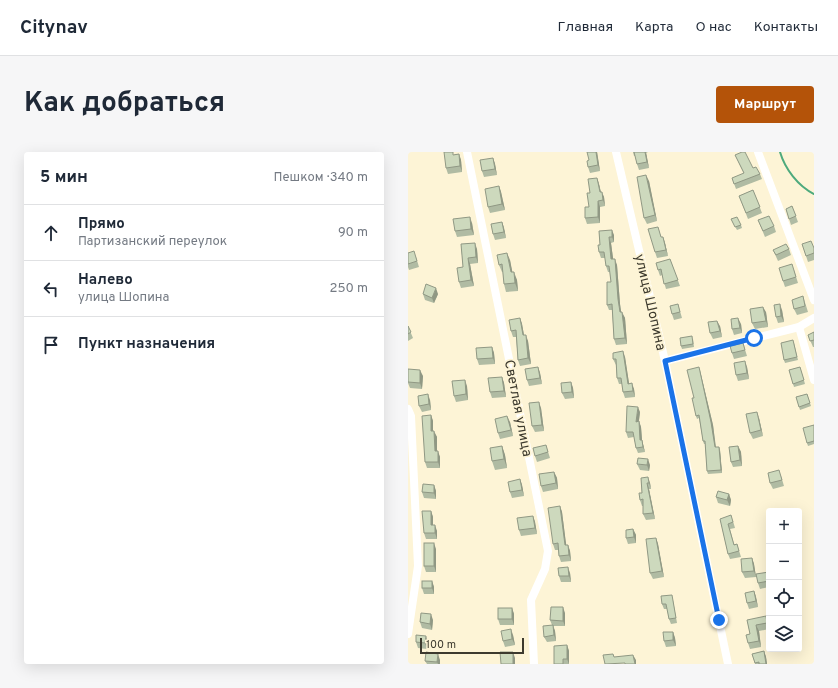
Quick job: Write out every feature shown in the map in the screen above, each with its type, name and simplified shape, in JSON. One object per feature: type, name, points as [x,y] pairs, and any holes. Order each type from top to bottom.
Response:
[{"type":"street","name":"Светлая улица","points":[[467,152],[548,551],[545,569],[531,600],[534,664]]},
{"type":"street","name":"улица Шопина","points":[[616,152],[665,361],[728,664]]},
{"type":"street","points":[[758,152],[814,300]]},
{"type":"street","points":[[665,361],[799,327],[814,318]]},
{"type":"street","points":[[799,327],[814,380]]},
{"type":"street","points":[[408,410],[411,416],[418,566],[408,634]]},
{"type":"building","points":[[444,152],[453,152],[453,155],[459,154],[460,166],[446,168]]},
{"type":"building","points":[[587,152],[596,152],[598,165],[588,167],[587,161],[589,160]]},
{"type":"building","points":[[634,152],[645,152],[647,162],[637,164]]},
{"type":"building","points":[[745,152],[753,168],[756,167],[760,174],[734,184],[732,178],[744,173],[735,155]]},
{"type":"building","points":[[493,158],[495,169],[482,171],[480,160]]},
{"type":"building","points":[[646,175],[655,215],[644,218],[637,177]]},
{"type":"building","points":[[597,178],[603,200],[598,201],[598,217],[585,218],[585,207],[589,207],[587,193],[590,193],[588,179]]},
{"type":"building","points":[[499,186],[502,204],[488,207],[485,189]]},
{"type":"building","points":[[753,190],[760,207],[746,213],[739,196]]},
{"type":"building","points":[[792,206],[796,216],[789,219],[786,209]]},
{"type":"building","points":[[769,216],[774,226],[763,231],[758,220]]},
{"type":"building","points":[[470,217],[471,229],[455,231],[453,219]]},
{"type":"building","points":[[737,217],[741,225],[735,227],[731,219]]},
{"type":"building","points":[[502,222],[504,232],[493,234],[491,224]]},
{"type":"building","points":[[658,227],[661,237],[663,237],[666,250],[655,252],[648,229]]},
{"type":"building","points":[[612,230],[612,237],[609,237],[611,259],[615,259],[618,299],[620,312],[622,312],[625,338],[614,339],[612,304],[607,305],[607,282],[611,282],[609,266],[606,266],[604,252],[599,252],[598,245],[600,245],[599,231]]},
{"type":"building","points":[[811,241],[814,248],[814,253],[806,256],[802,244]]},
{"type":"building","points":[[475,243],[476,257],[468,258],[471,280],[459,282],[457,268],[463,267],[461,244]]},
{"type":"building","points":[[786,244],[789,249],[776,255],[773,250]]},
{"type":"building","points":[[414,251],[417,261],[408,264],[408,253]]},
{"type":"building","points":[[507,253],[511,272],[514,272],[515,283],[504,284],[502,264],[499,265],[497,255]]},
{"type":"building","points":[[670,259],[678,280],[664,284],[661,269],[658,270],[656,263]]},
{"type":"building","points":[[792,264],[796,277],[783,281],[779,268]]},
{"type":"building","points":[[426,284],[436,288],[432,298],[423,294]]},
{"type":"building","points":[[803,296],[805,306],[794,309],[792,300]]},
{"type":"building","points":[[678,304],[680,312],[672,314],[670,306]]},
{"type":"building","points":[[780,304],[781,316],[776,317],[774,305]]},
{"type":"building","points":[[763,307],[766,321],[752,323],[750,309]]},
{"type":"building","points":[[520,318],[523,335],[526,335],[528,358],[518,360],[516,330],[511,331],[509,320]]},
{"type":"building","points":[[738,318],[740,328],[732,329],[731,319]]},
{"type":"building","points":[[717,321],[720,331],[710,333],[708,322]]},
{"type":"building","points":[[408,326],[411,332],[408,334]]},
{"type":"building","points":[[814,332],[814,340],[810,341],[808,335]]},
{"type":"building","points":[[692,336],[693,344],[681,346],[680,338]]},
{"type":"building","points":[[793,340],[797,357],[784,360],[781,343]]},
{"type":"building","points":[[743,343],[745,350],[732,353],[730,346]]},
{"type":"building","points":[[492,347],[493,358],[477,359],[476,348]]},
{"type":"building","points":[[623,351],[628,384],[632,383],[633,391],[623,392],[621,378],[617,378],[616,359],[613,359],[613,353]]},
{"type":"building","points":[[745,361],[747,373],[736,375],[734,363]]},
{"type":"building","points":[[538,367],[540,378],[527,380],[525,369]]},
{"type":"building","points":[[699,367],[715,447],[719,447],[721,470],[707,471],[705,441],[703,441],[699,415],[696,416],[692,398],[694,398],[687,370]]},
{"type":"building","points":[[800,367],[804,380],[793,384],[789,370]]},
{"type":"building","points":[[408,369],[420,370],[420,383],[408,382]]},
{"type":"building","points":[[502,377],[504,391],[490,392],[488,378]]},
{"type":"building","points":[[465,380],[466,394],[454,396],[452,381]]},
{"type":"building","points":[[571,382],[572,392],[562,393],[561,383]]},
{"type":"building","points":[[428,394],[429,404],[419,406],[418,396]]},
{"type":"building","points":[[807,394],[810,403],[799,407],[796,397]]},
{"type":"building","points":[[539,402],[542,425],[532,426],[529,403]]},
{"type":"building","points":[[627,406],[638,407],[636,422],[639,421],[640,440],[642,440],[643,447],[636,448],[633,432],[626,432]]},
{"type":"building","points":[[757,412],[761,430],[750,433],[746,414]]},
{"type":"building","points":[[431,415],[431,431],[434,431],[435,451],[438,451],[438,462],[425,462],[422,416]]},
{"type":"building","points":[[507,416],[511,430],[498,433],[495,419]]},
{"type":"building","points":[[814,425],[814,441],[807,443],[803,428]]},
{"type":"building","points":[[546,445],[548,452],[535,456],[533,448]]},
{"type":"building","points":[[502,446],[504,459],[492,461],[490,448]]},
{"type":"building","points":[[738,446],[740,460],[731,462],[729,447]]},
{"type":"building","points":[[638,458],[648,459],[647,465],[637,464]]},
{"type":"building","points":[[779,470],[782,480],[770,483],[768,473]]},
{"type":"building","points":[[554,472],[556,483],[541,486],[539,474]]},
{"type":"building","points":[[648,477],[649,483],[647,483],[653,513],[643,514],[643,499],[640,500],[639,493],[642,493],[641,478]]},
{"type":"building","points":[[520,479],[522,490],[510,492],[508,482]]},
{"type":"building","points":[[423,484],[434,485],[434,493],[422,492]]},
{"type":"building","points":[[718,491],[729,494],[727,500],[716,497]]},
{"type":"building","points":[[560,506],[565,545],[568,545],[569,555],[559,556],[558,543],[553,544],[548,508]]},
{"type":"building","points":[[422,511],[431,511],[431,525],[435,525],[435,533],[424,533]]},
{"type":"building","points":[[731,515],[733,522],[728,524],[734,545],[737,544],[739,551],[728,554],[720,519]]},
{"type":"building","points":[[533,516],[535,528],[519,530],[517,518]]},
{"type":"building","points":[[633,529],[634,537],[626,538],[626,530]]},
{"type":"building","points":[[656,538],[662,571],[650,573],[646,539]]},
{"type":"building","points":[[424,543],[434,543],[434,566],[424,566]]},
{"type":"building","points":[[752,558],[754,571],[742,572],[741,559]]},
{"type":"building","points":[[568,567],[569,576],[559,576],[558,568]]},
{"type":"building","points":[[766,572],[766,582],[758,583],[756,574]]},
{"type":"building","points":[[422,581],[432,581],[432,588],[422,588]]},
{"type":"building","points":[[754,591],[756,601],[747,603],[745,593]]},
{"type":"building","points":[[672,595],[676,618],[669,619],[666,604],[662,604],[661,596]]},
{"type":"building","points":[[551,607],[563,607],[563,621],[550,620]]},
{"type":"building","points":[[498,608],[512,608],[512,619],[498,619]]},
{"type":"building","points":[[421,613],[431,614],[430,624],[420,622]]},
{"type":"building","points":[[766,616],[766,623],[756,625],[759,641],[748,643],[746,635],[750,634],[747,620]]},
{"type":"building","points":[[553,625],[554,635],[544,637],[543,626]]},
{"type":"building","points":[[511,629],[512,639],[503,641],[501,631]]},
{"type":"building","points":[[663,632],[673,632],[673,640],[664,641]]},
{"type":"building","points":[[416,635],[426,636],[425,643],[416,642]]},
{"type":"building","points":[[567,645],[567,659],[563,659],[563,664],[554,664],[554,646]]},
{"type":"building","points":[[764,651],[766,664],[759,664],[759,662],[755,663],[752,654]]},
{"type":"building","points":[[426,652],[438,654],[437,662],[425,661]]},
{"type":"building","points":[[500,652],[513,652],[513,664],[501,664]]},
{"type":"building","points":[[613,654],[614,657],[633,655],[635,664],[605,664],[603,655]]},
{"type":"waterway","points":[[780,152],[785,165],[793,176],[808,191],[814,194]]},
{"type":"route","points":[[719,620],[665,361],[754,338]]}]
